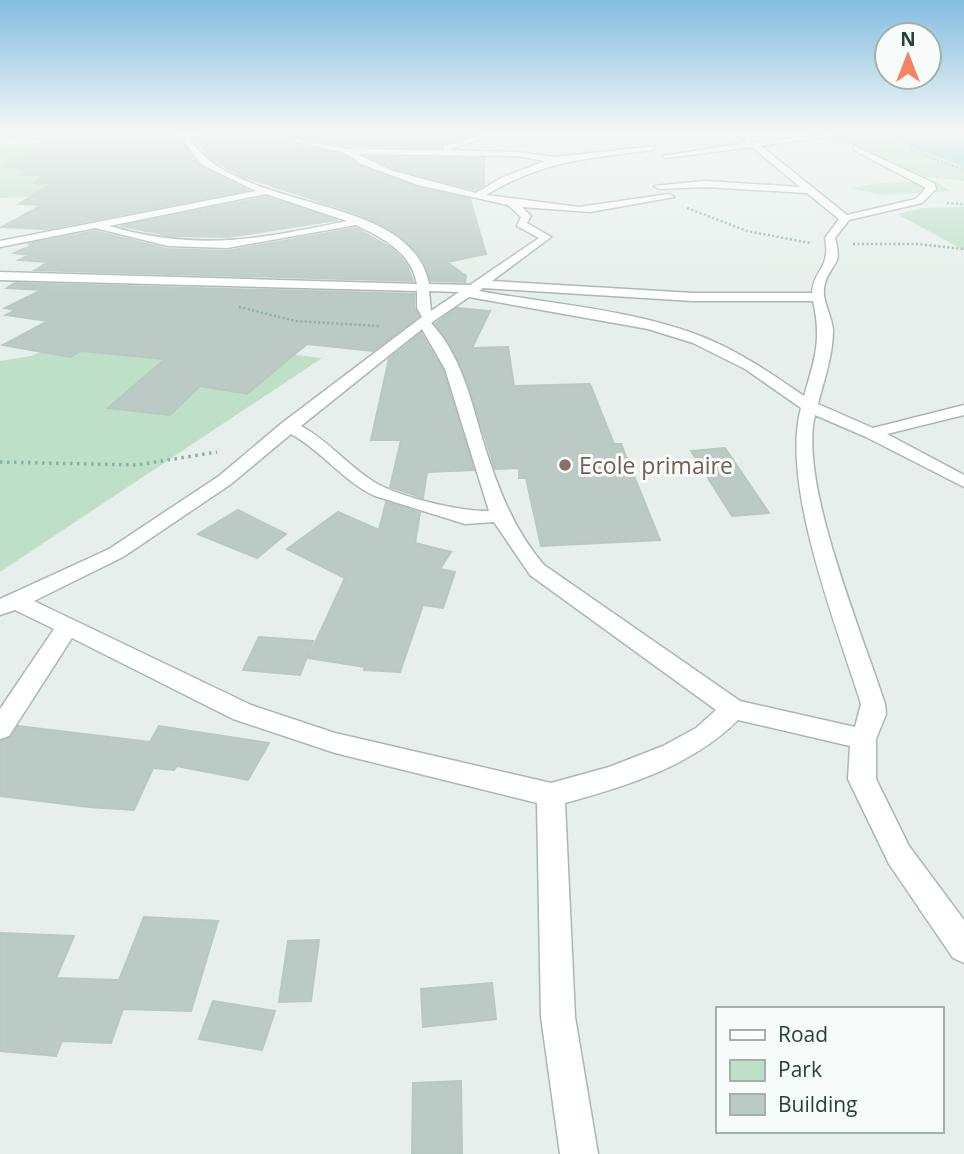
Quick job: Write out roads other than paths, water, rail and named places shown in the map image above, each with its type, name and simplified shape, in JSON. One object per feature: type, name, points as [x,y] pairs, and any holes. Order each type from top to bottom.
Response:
[{"type":"street","points":[[253,187],[328,210],[388,237],[411,254],[423,285],[422,325]]},
{"type":"street","points":[[445,187],[479,195],[578,210],[669,197],[660,187]]},
{"type":"street","points":[[479,195],[493,187]]},
{"type":"street","points":[[756,187],[812,190]]},
{"type":"street","points":[[808,187],[845,218]]},
{"type":"street","points":[[931,187],[919,201],[845,218],[830,238],[831,266],[819,282],[818,297],[826,328],[822,359],[803,430],[809,463],[812,512],[873,704],[873,714],[863,738],[862,779],[898,855],[964,947]]},
{"type":"street","points":[[0,244],[263,192]]},
{"type":"street","points":[[8,604],[116,553],[263,452],[288,426],[422,325],[546,237],[524,227],[521,224],[526,216],[508,200]]},
{"type":"street","points":[[97,225],[158,242],[219,248],[253,244],[355,222]]},
{"type":"street","points":[[0,276],[423,285],[692,297],[818,297]]},
{"type":"street","points":[[474,289],[669,330],[750,366],[808,407],[872,433],[964,482]]},
{"type":"street","points":[[422,325],[435,334],[454,372],[500,516],[523,556],[537,570],[733,709],[863,738]]},
{"type":"street","points":[[872,433],[964,410]]},
{"type":"street","points":[[288,426],[316,441],[368,486],[382,492],[466,518],[500,516]]},
{"type":"street","points":[[8,604],[51,617],[66,628],[242,712],[347,746],[551,795],[583,787],[664,756],[704,736],[733,709]]},
{"type":"street","points":[[0,729],[49,659],[66,628]]},
{"type":"street","points":[[551,795],[558,1017],[579,1154]]},
{"type":"place","name":"Ecole primaire","points":[[565,465]]}]
